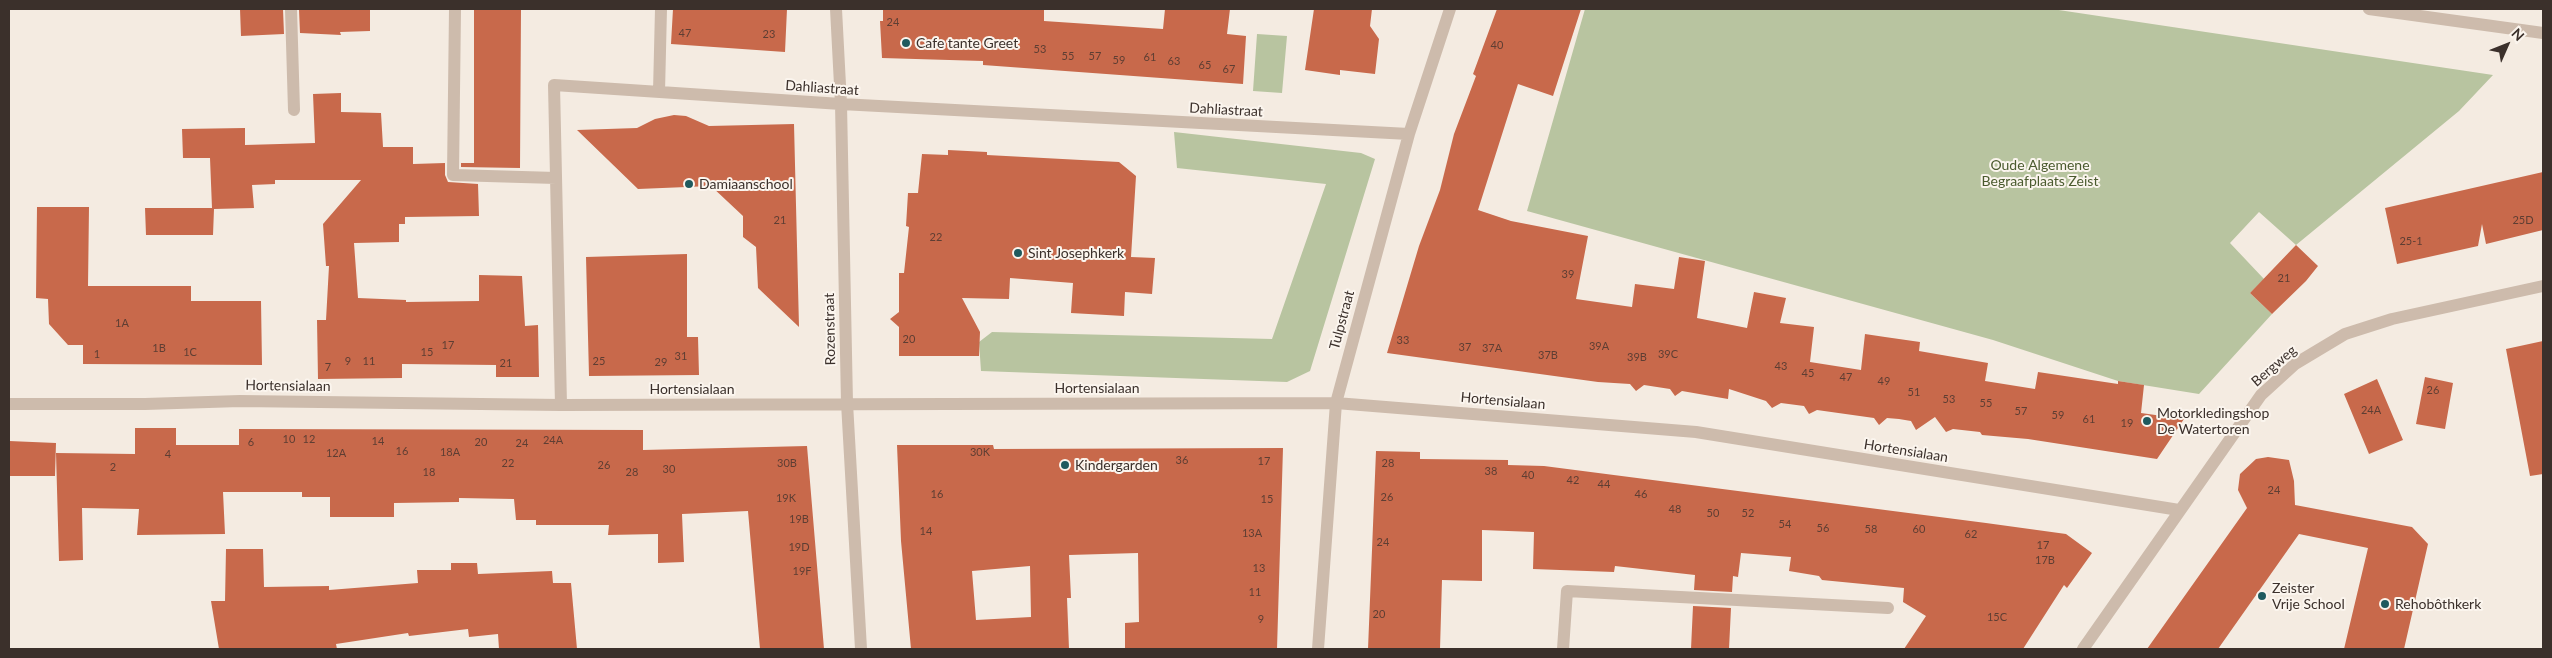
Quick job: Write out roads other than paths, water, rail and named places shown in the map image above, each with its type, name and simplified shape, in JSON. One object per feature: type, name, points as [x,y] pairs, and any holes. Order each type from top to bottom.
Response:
[{"type":"street","points":[[291,9],[294,110]]},
{"type":"street","points":[[455,9],[453,175],[556,178]]},
{"type":"street","points":[[659,92],[661,9]]},
{"type":"street","name":"Rozenstraat","points":[[836,9],[841,104],[847,403],[861,649]]},
{"type":"street","name":"Tulpstraat","points":[[1318,649],[1336,403],[1409,134],[1450,9]]},
{"type":"street","points":[[2369,9],[2543,33]]},
{"type":"street","name":"Dahliastraat","points":[[561,405],[554,85],[841,104],[1409,134]]},
{"type":"street","name":"Bergweg","points":[[2083,649],[2261,395],[2295,364],[2345,334],[2373,325],[2543,286]]},
{"type":"street","name":"Hortensialaan","points":[[9,404],[146,404],[240,401],[561,405],[1336,403],[1696,432],[2179,510]]},
{"type":"street","points":[[1563,649],[1567,591],[1888,608]]},
{"type":"place","name":"Cafe tante Greet","points":[[906,43]]},
{"type":"place","name":"Damiaanschool","points":[[689,184]]},
{"type":"place","name":"Sint Josephkerk","points":[[1018,253]]},
{"type":"place","name":"Motorkledingshop De Watertoren","points":[[2147,421]]},
{"type":"place","name":"Kindergarden","points":[[1065,465]]},
{"type":"place","name":"Zeister Vrije School","points":[[2262,596]]},
{"type":"place","name":"Rehobôthkerk","points":[[2385,604]]},
{"type":"park label","name":"Oude Algemene Begraafplaats Zeist","points":[[2040,174]]}]
